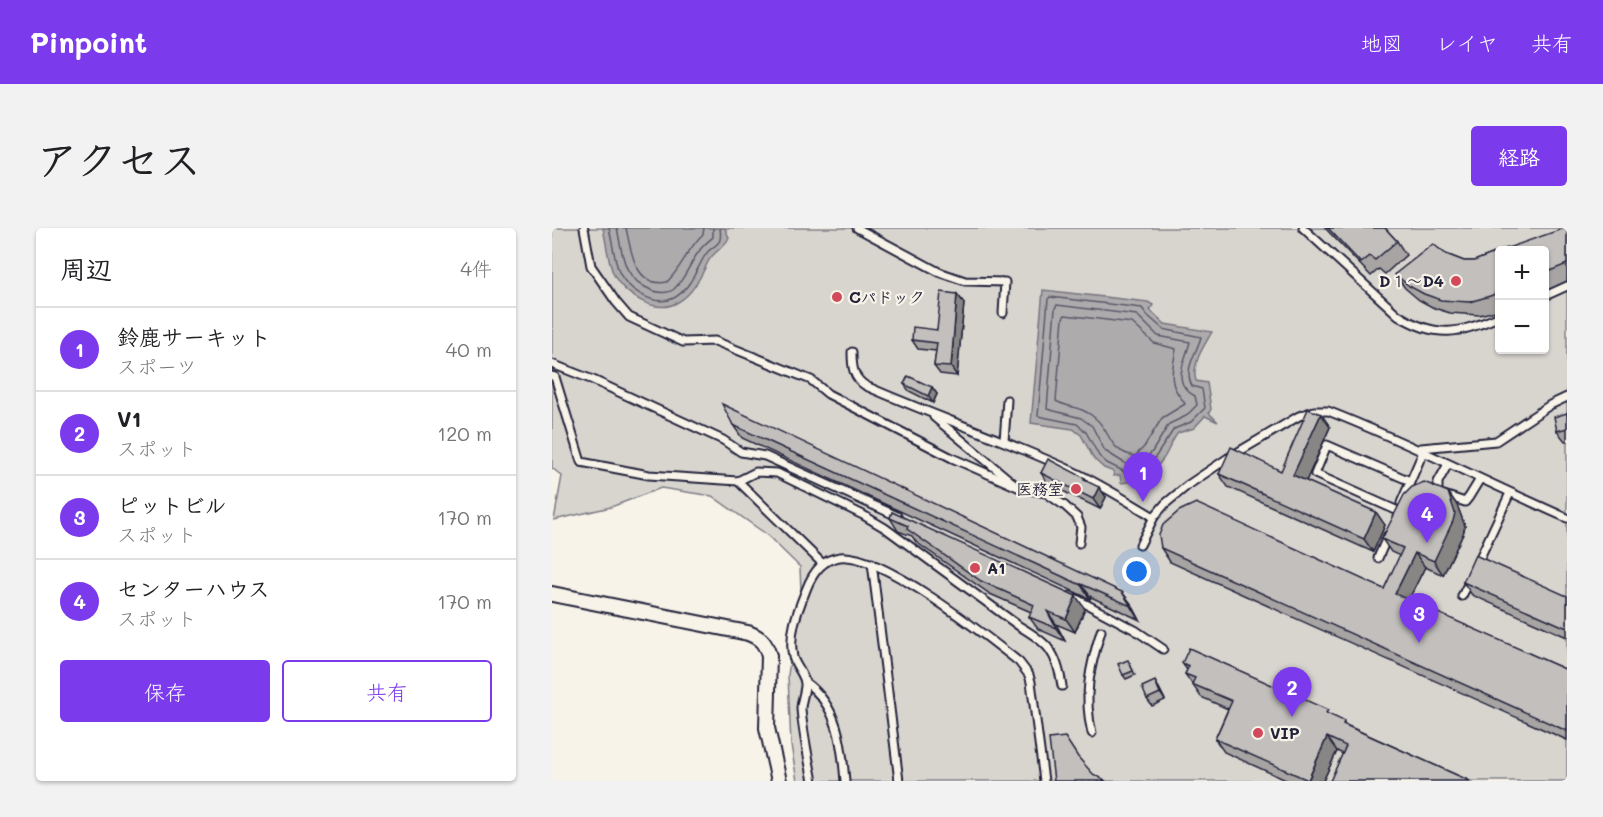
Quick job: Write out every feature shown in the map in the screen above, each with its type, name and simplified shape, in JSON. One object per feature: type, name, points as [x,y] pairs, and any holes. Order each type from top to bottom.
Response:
[{"type":"street","points":[[552,594],[759,637],[767,647],[769,656],[767,728],[778,781]]},
{"type":"lane","points":[[584,228],[591,266],[616,302],[629,316],[683,342],[715,341],[810,380],[828,394],[952,458],[1020,488],[1046,493],[1077,517],[1081,527],[1080,543]]},
{"type":"lane","points":[[857,228],[939,272],[965,281],[1005,282],[1003,313]]},
{"type":"lane","points":[[1303,228],[1398,315],[1411,323],[1427,329],[1453,332],[1476,327],[1495,318]]},
{"type":"lane","points":[[1549,294],[1567,286]]},
{"type":"lane","points":[[852,352],[854,373],[859,381],[930,414],[1004,441],[1084,477],[1154,517]]},
{"type":"lane","points":[[552,364],[593,380],[723,440],[741,452],[765,456],[902,519]]},
{"type":"lane","points":[[552,376],[555,377],[581,462],[650,475],[738,481],[756,472],[777,473],[864,514],[1048,646],[1059,666],[1062,686]]},
{"type":"lane","points":[[1422,449],[1496,441],[1550,405],[1567,397]]},
{"type":"lane","points":[[1004,441],[1007,400]]},
{"type":"lane","points":[[1140,545],[1154,517],[1165,504],[1188,485],[1228,458],[1306,413],[1328,411],[1422,449],[1448,464],[1567,518]]},
{"type":"lane","points":[[930,414],[1020,488]]},
{"type":"lane","points":[[1398,511],[1315,474],[1327,445],[1410,482]]},
{"type":"lane","points":[[1394,520],[1422,449]]},
{"type":"lane","points":[[1448,464],[1438,482],[1438,493],[1465,502],[1480,479]]},
{"type":"lane","points":[[738,481],[823,564]]},
{"type":"lane","points":[[1462,596],[1510,493]]},
{"type":"lane","points":[[1378,558],[1390,530]]},
{"type":"lane","points":[[845,781],[837,724],[827,703],[805,682],[793,657],[795,623],[808,584],[823,564],[839,557],[872,563],[927,594],[1024,667],[1031,682],[1044,781]]},
{"type":"lane","points":[[872,563],[899,781]]},
{"type":"lane","points":[[1060,592],[1135,630],[1163,649]]},
{"type":"lane","points":[[1092,733],[1088,717],[1087,686],[1101,630]]},
{"type":"lane","points":[[805,682],[801,705],[802,719],[813,781]]},
{"type":"shaded area","points":[[552,228],[1567,228],[1567,781],[797,781],[791,745],[788,675],[801,592],[800,567],[766,534],[712,496],[661,488],[611,507],[554,520],[562,476],[552,468]]},
{"type":"water","points":[[603,228],[725,228],[729,238],[710,259],[696,284],[683,299],[669,306],[660,306],[641,301],[617,281],[610,262]]},
{"type":"water","points":[[1043,290],[1148,302],[1153,305],[1150,310],[1165,324],[1212,332],[1199,355],[1195,375],[1196,381],[1207,383],[1211,409],[1209,413],[1218,422],[1205,416],[1194,428],[1178,433],[1159,465],[1150,473],[1134,481],[1121,483],[1120,475],[1113,476],[1114,472],[1104,468],[1094,459],[1081,435],[1073,429],[1031,423]]},
{"type":"building","points":[[1328,228],[1385,228],[1397,241],[1375,260],[1370,256],[1361,263]]},
{"type":"building","points":[[1567,228],[1567,264],[1549,271],[1549,246],[1513,246]]},
{"type":"building","name":"D１～D4","points":[[1433,244],[1446,254],[1464,261],[1474,261],[1495,253],[1495,294],[1469,302],[1441,300],[1424,294],[1409,286],[1395,274]]},
{"type":"building","points":[[941,292],[957,294],[951,367],[934,366],[937,343],[912,340],[913,327],[937,330]]},
{"type":"building","points":[[908,376],[932,387],[928,396],[904,384]]},
{"type":"building","points":[[722,404],[1122,592],[1131,606],[733,425]]},
{"type":"building","points":[[1308,409],[1321,414],[1293,475],[1376,512],[1364,539],[1219,474],[1231,447],[1281,471]]},
{"type":"building","points":[[1567,413],[1567,428],[1557,431],[1554,417]]},
{"type":"building","points":[[1048,459],[1099,487],[1093,499],[1041,473]]},
{"type":"building","points":[[1424,482],[1448,492],[1455,513],[1453,521],[1434,561],[1415,553],[1395,594],[1567,670],[1567,731],[1161,548],[1159,535],[1163,525],[1179,511],[1196,503],[1384,589],[1403,548],[1382,539],[1404,495],[1412,487]]},
{"type":"building","name":"A1","points":[[892,512],[1076,596],[1066,619],[1047,611],[1056,628],[1029,617],[1034,605],[981,581],[907,529],[908,526],[890,518]]},
{"type":"building","points":[[1475,555],[1567,596],[1567,628],[1463,582]]},
{"type":"building","points":[[1189,648],[1328,710],[1326,713],[1344,721],[1343,724],[1470,781],[1330,781],[1346,746],[1327,737],[1308,780],[1215,739],[1232,701],[1192,684],[1195,678],[1185,674],[1189,666],[1182,663]]},
{"type":"building","points":[[1128,660],[1133,671],[1123,675],[1118,664]]},
{"type":"building","points":[[1155,681],[1160,693],[1147,699],[1142,687]]},
{"type":"building","points":[[1065,737],[1093,774],[1106,781],[1054,781],[1049,739]]},
{"type":"place","name":"D１～D4","points":[[1456,281]]},
{"type":"place","name":"Cパドック","points":[[837,297]]},
{"type":"place","name":"医務室","points":[[1076,489]]},
{"type":"place","name":"鈴鹿サーキット","points":[[1143,502]]},
{"type":"place","name":"センターハウス","points":[[1427,543]]},
{"type":"place","name":"A1","points":[[975,568]]},
{"type":"place","name":"ピットビル","points":[[1419,643]]},
{"type":"place","name":"V1","points":[[1292,717]]},
{"type":"place","name":"VIP","points":[[1258,733]]}]
